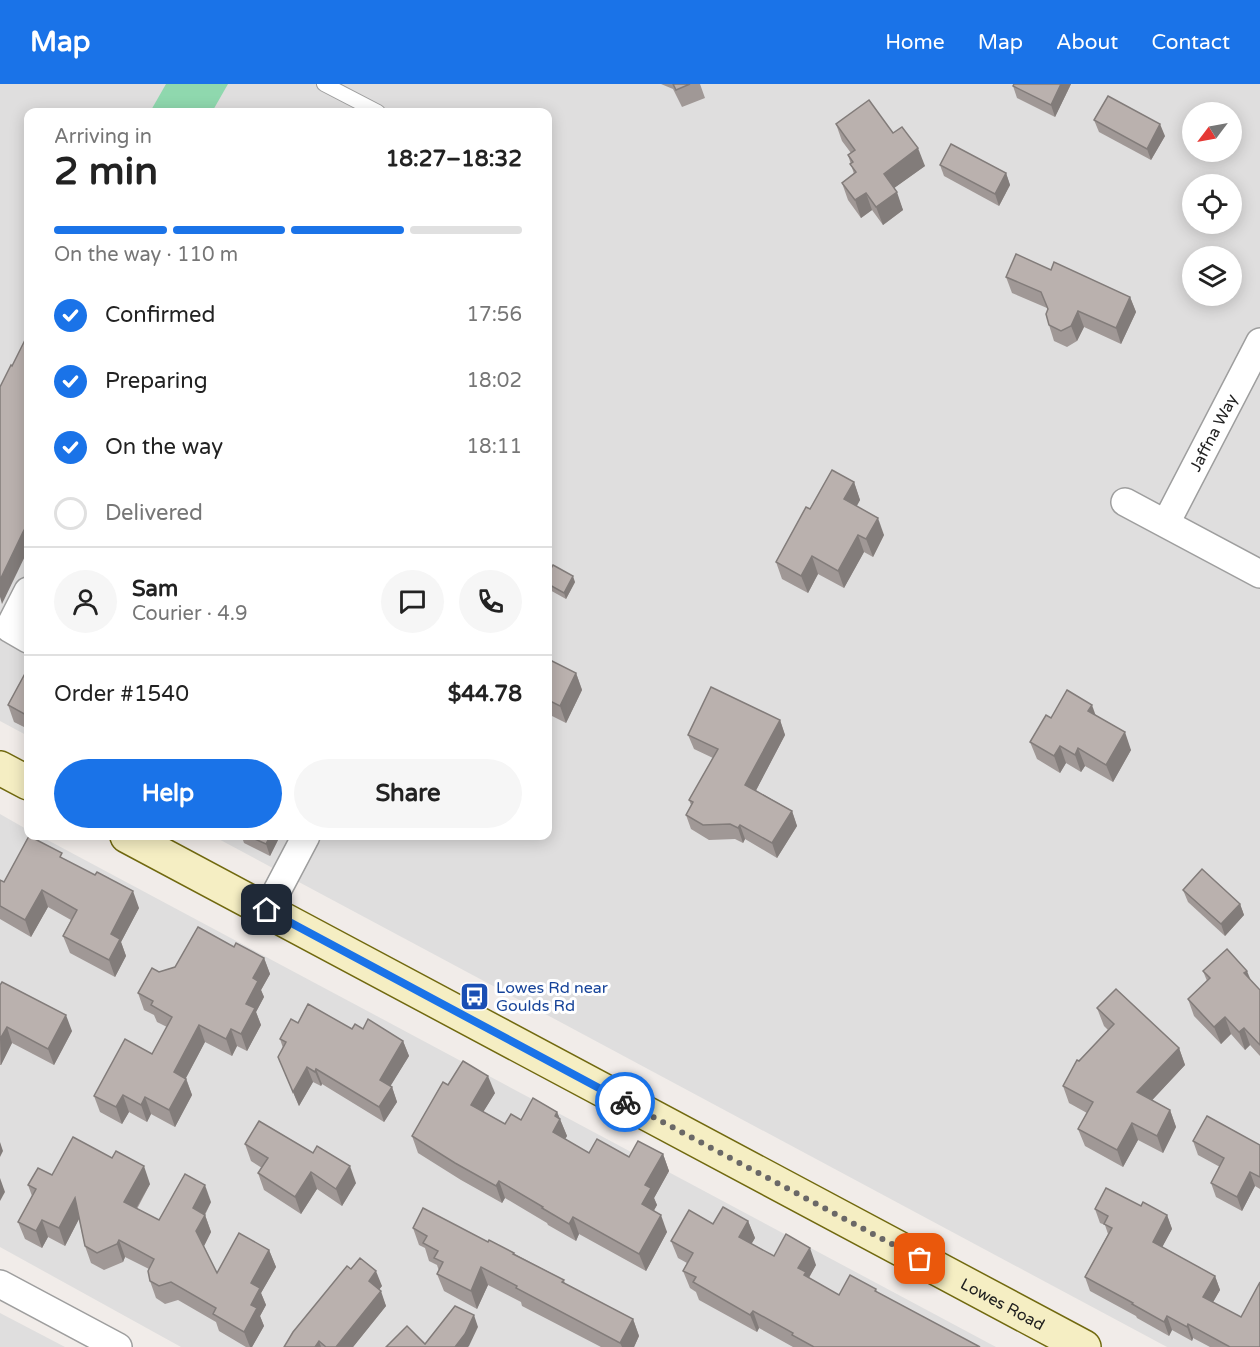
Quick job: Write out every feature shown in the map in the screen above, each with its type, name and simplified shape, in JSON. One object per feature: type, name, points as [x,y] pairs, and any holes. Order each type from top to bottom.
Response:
[{"type":"main road","points":[[0,768],[24,781]]},
{"type":"main road","name":"Lowes Road","points":[[135,840],[1084,1347]]},
{"type":"street","name":"Jaffna Way","points":[[1166,524],[1260,342]]},
{"type":"street","points":[[1125,502],[1260,574]]},
{"type":"street","points":[[24,599],[9,628],[24,637]]},
{"type":"street","points":[[267,910],[304,840]]},
{"type":"street","points":[[0,1284],[118,1347]]},
{"type":"lane","points":[[324,84],[370,108]]},
{"type":"shaded area","points":[[0,84],[1260,84],[1260,1347],[1167,1347],[220,840],[552,840],[552,108],[24,108],[24,734],[0,721]]},
{"type":"shaded area","points":[[0,814],[24,828],[24,840],[47,840],[996,1347],[181,1347],[0,1247]]},
{"type":"shaded area","points":[[0,1313],[65,1347],[0,1347]]},
{"type":"green space","points":[[166,84],[228,84],[214,108],[152,108]]},
{"type":"building","points":[[673,84],[690,84],[676,90]]},
{"type":"building","points":[[1014,84],[1061,84],[1051,105],[1013,86]]},
{"type":"building","points":[[1108,96],[1160,124],[1147,149],[1094,120]]},
{"type":"building","points":[[869,100],[893,133],[902,127],[918,148],[884,174],[897,192],[876,207],[866,193],[855,200],[842,183],[856,172],[850,164],[853,162],[848,155],[855,150],[836,124]]},
{"type":"building","points":[[951,144],[1006,173],[995,194],[940,165]]},
{"type":"building","points":[[1016,254],[1051,270],[1054,262],[1130,297],[1116,328],[1078,311],[1071,326],[1061,331],[1049,325],[1046,314],[1048,309],[1041,292],[1006,277]]},
{"type":"building","points":[[24,342],[24,530],[0,580],[0,387]]},
{"type":"building","points":[[832,470],[854,482],[844,499],[878,518],[866,539],[858,535],[838,571],[812,556],[801,576],[776,562],[806,507],[810,509]]},
{"type":"building","points":[[553,565],[573,576],[564,593],[552,586]]},
{"type":"building","points":[[552,661],[576,673],[560,706],[552,702]]},
{"type":"building","points":[[24,675],[24,714],[8,705]]},
{"type":"building","points":[[711,687],[780,720],[745,785],[792,811],[772,843],[740,825],[738,828],[730,824],[703,825],[686,815],[693,802],[689,800],[718,749],[688,735]]},
{"type":"building","points":[[1067,690],[1092,705],[1088,711],[1125,732],[1106,765],[1078,748],[1075,755],[1060,746],[1054,756],[1030,742],[1046,715],[1051,718]]},
{"type":"building","points":[[27,840],[37,840],[62,853],[60,857],[95,875],[97,872],[133,891],[111,934],[120,939],[109,960],[63,936],[77,910],[42,890],[25,920],[0,906],[0,880],[4,882]]},
{"type":"building","points":[[1202,869],[1240,904],[1221,924],[1183,890]]},
{"type":"building","points":[[198,927],[234,947],[236,943],[264,958],[253,978],[258,981],[246,1004],[255,1008],[241,1034],[231,1029],[226,1039],[199,1025],[174,1072],[186,1079],[169,1110],[145,1097],[141,1105],[123,1095],[116,1107],[94,1096],[125,1039],[152,1054],[172,1017],[151,1005],[153,1001],[138,993],[152,968],[159,972],[175,967]]},
{"type":"building","points":[[1227,949],[1247,971],[1244,973],[1260,990],[1260,1045],[1244,1028],[1239,1032],[1225,1017],[1214,1027],[1188,999],[1210,978],[1203,971]]},
{"type":"building","points":[[2,982],[66,1015],[48,1049],[7,1027],[0,1039],[0,985]]},
{"type":"building","points":[[1116,989],[1179,1048],[1137,1092],[1170,1110],[1157,1136],[1132,1123],[1117,1150],[1078,1129],[1093,1102],[1063,1086],[1077,1060],[1079,1061],[1114,1024],[1097,1008]]},
{"type":"building","points":[[308,1004],[352,1029],[355,1024],[363,1029],[368,1019],[403,1041],[380,1080],[392,1087],[379,1107],[316,1069],[315,1072],[307,1067],[293,1092],[278,1057],[286,1042],[280,1039],[291,1019],[298,1023]]},
{"type":"building","points":[[463,1061],[488,1076],[471,1105],[505,1124],[511,1114],[521,1120],[533,1098],[557,1112],[555,1116],[560,1119],[553,1132],[589,1153],[597,1139],[629,1157],[638,1141],[663,1154],[645,1185],[651,1188],[642,1204],[661,1215],[639,1254],[573,1217],[569,1224],[499,1181],[496,1186],[412,1136],[443,1082],[448,1085]]},
{"type":"building","points":[[1207,1116],[1260,1145],[1260,1177],[1250,1172],[1237,1197],[1211,1183],[1224,1158],[1193,1141]]},
{"type":"building","points":[[259,1121],[313,1153],[317,1146],[350,1166],[336,1189],[311,1172],[295,1197],[258,1173],[268,1158],[245,1144]]},
{"type":"building","points":[[73,1137],[112,1158],[116,1151],[144,1166],[124,1202],[159,1220],[185,1174],[205,1185],[193,1208],[205,1215],[196,1231],[217,1273],[239,1233],[269,1250],[251,1283],[260,1288],[251,1305],[257,1308],[244,1332],[213,1314],[216,1308],[171,1282],[159,1286],[150,1281],[148,1271],[154,1259],[119,1240],[117,1244],[97,1253],[85,1246],[75,1198],[59,1228],[42,1220],[36,1231],[18,1222],[36,1189],[28,1185],[38,1168],[52,1175]]},
{"type":"building","points":[[1106,1188],[1141,1206],[1143,1202],[1167,1215],[1153,1242],[1215,1276],[1203,1297],[1241,1317],[1260,1282],[1260,1347],[1230,1347],[1188,1324],[1187,1327],[1167,1316],[1164,1322],[1085,1277],[1112,1228],[1104,1224],[1108,1216],[1095,1209]]},
{"type":"building","points":[[723,1207],[748,1221],[739,1237],[774,1256],[786,1234],[810,1248],[798,1268],[806,1272],[804,1275],[839,1295],[850,1275],[876,1289],[875,1291],[980,1347],[814,1347],[753,1311],[750,1315],[693,1282],[696,1277],[683,1271],[693,1253],[671,1241],[689,1210],[713,1224]]},
{"type":"building","points":[[423,1208],[514,1253],[564,1280],[562,1282],[633,1319],[620,1343],[481,1267],[471,1291],[437,1274],[443,1262],[434,1258],[438,1251],[423,1243],[427,1236],[413,1228]]},
{"type":"building","points":[[360,1258],[376,1271],[369,1281],[381,1291],[336,1347],[326,1347],[319,1341],[315,1347],[284,1347],[293,1332],[347,1266],[351,1269]]},
{"type":"building","points":[[455,1306],[474,1315],[465,1334],[455,1347],[386,1347],[407,1326],[425,1344]]},
{"type":"way so far","points":[[625,1102],[920,1259]]},
{"type":"place","name":"Lowes Rd near Goulds Rd","points":[[475,996]]},
{"type":"route","points":[[267,910],[625,1102]]}]
